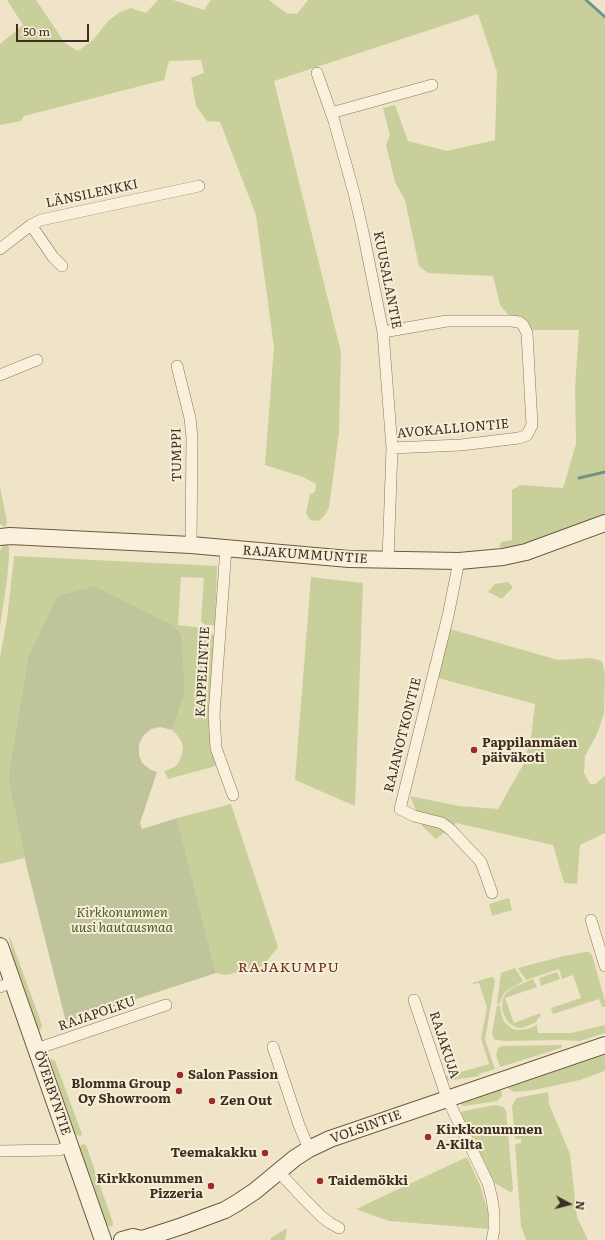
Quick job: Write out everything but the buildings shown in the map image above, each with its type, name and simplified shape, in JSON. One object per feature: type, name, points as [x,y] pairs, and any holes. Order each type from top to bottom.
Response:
[{"type":"street","name":"KUUSALANTIE","points":[[317,73],[331,113],[363,232],[383,332],[392,448],[388,560]]},
{"type":"street","points":[[331,113],[432,85]]},
{"type":"street","name":"LÄNSILENKKI","points":[[0,249],[31,225],[41,220],[199,186]]},
{"type":"street","points":[[31,225],[53,257],[62,266]]},
{"type":"street","name":"AVOKALLIONTIE","points":[[383,332],[447,321],[510,321],[519,322],[523,325],[526,333],[532,425],[527,435],[519,438],[461,445],[392,448]]},
{"type":"street","points":[[0,375],[37,360]]},
{"type":"street","name":"TUMPPI","points":[[177,366],[190,418],[192,437],[191,545]]},
{"type":"street","name":"RAJAKUMMUNTIE","points":[[0,537],[10,536],[191,545],[349,559],[459,561],[503,557],[526,552],[605,523]]},
{"type":"street","name":"KAPPELINTIE","points":[[226,548],[214,715],[216,748],[233,794]]},
{"type":"street","name":"RAJANOTKONTIE","points":[[459,561],[448,616],[400,809],[414,816],[442,823],[452,830],[481,862],[492,894]]},
{"type":"street","points":[[591,920],[605,966]]},
{"type":"street","name":"ÖVERBYNTIE","points":[[0,946],[6,985],[32,1036],[103,1240]]},
{"type":"street","name":"RAJAKUJA","points":[[414,1000],[447,1098],[488,1183],[494,1213],[494,1230],[492,1240]]},
{"type":"street","name":"RAJAPOLKU","points":[[36,1049],[166,1005]]},
{"type":"street","name":"VOLSINTIE","points":[[122,1240],[133,1238],[141,1239],[225,1210],[254,1191],[295,1158],[309,1149],[330,1139],[605,1045]]},
{"type":"street","points":[[273,1047],[299,1125],[309,1149]]},
{"type":"street","points":[[0,1151],[59,1150],[71,1146]]},
{"type":"street","points":[[278,1171],[322,1217],[330,1224],[339,1228]]},
{"type":"green space","points":[[7,0],[36,0],[65,43],[78,51],[93,40],[108,21],[120,12],[131,8],[146,13],[158,0],[173,0],[204,10],[211,0],[269,0],[286,13],[297,14],[308,0],[588,0],[605,16],[605,516],[521,546],[503,550],[499,546],[501,542],[512,540],[512,490],[520,485],[563,488],[576,444],[575,388],[579,330],[530,330],[522,318],[511,318],[500,305],[493,276],[428,273],[419,266],[405,200],[395,182],[386,145],[390,135],[383,108],[395,105],[408,141],[447,151],[495,140],[497,72],[478,14],[274,81],[341,352],[339,432],[329,508],[319,521],[310,520],[306,513],[310,494],[315,492],[316,484],[303,477],[265,465],[274,347],[256,215],[220,122],[207,121],[196,106],[191,78],[204,73],[201,60],[169,61],[164,80],[24,116],[21,121],[0,125],[0,44],[23,25]]},
{"type":"green space","points":[[0,487],[7,522],[5,527],[0,524]]},
{"type":"green space","points":[[7,544],[9,547],[9,557],[0,626],[0,550]]},
{"type":"green space","points":[[14,556],[217,566],[215,625],[206,625],[201,622],[204,578],[181,577],[178,625],[196,627],[208,634],[214,635],[210,744],[216,766],[168,779],[164,771],[176,766],[180,760],[183,747],[181,741],[172,730],[185,694],[177,629],[171,624],[95,586],[28,658],[8,778],[25,858],[0,864],[0,657],[7,619]]},
{"type":"green space","points":[[311,577],[363,583],[355,806],[295,780]]},
{"type":"green space","points":[[508,582],[513,587],[502,599],[488,592],[495,584]]},
{"type":"green space","name":"Kirkkonummen uusi hautausmaa","points":[[95,586],[171,624],[177,629],[181,636],[185,694],[172,730],[160,727],[151,729],[143,736],[139,744],[139,755],[142,763],[151,770],[157,772],[140,823],[142,829],[177,818],[216,973],[66,1022],[27,868],[8,778],[28,658],[58,596]]},
{"type":"green space","points":[[450,629],[558,660],[591,658],[602,661],[605,673],[604,714],[597,734],[585,756],[584,773],[590,784],[595,784],[605,776],[605,833],[580,845],[577,884],[564,883],[553,845],[456,823],[436,839],[422,826],[410,796],[459,806],[498,809],[524,763],[531,737],[535,704],[438,678]]},
{"type":"green space","points":[[231,804],[278,947],[263,966],[226,975],[216,973],[177,818]]},
{"type":"green space","points":[[509,898],[512,910],[492,916],[489,904]]},
{"type":"green space","points":[[9,936],[42,1025],[41,1029],[38,1031],[15,970]]},
{"type":"green space","points":[[589,952],[592,955],[605,1001],[605,1007],[602,1007],[599,999],[553,1014],[551,1008],[581,998],[573,975],[562,979],[559,969],[526,980],[518,968]]},
{"type":"green space","points":[[515,968],[523,981],[505,992],[500,1003],[498,1004],[501,973]]},
{"type":"green space","points":[[557,972],[560,979],[541,986],[539,978]]},
{"type":"green space","points":[[491,977],[495,980],[485,1040],[495,1069],[479,1074],[479,1076],[446,1081],[443,1077],[489,1064],[481,1038],[487,1008],[479,983],[472,983]]},
{"type":"green space","points":[[533,979],[537,987],[505,998],[514,1023],[541,1013],[537,1019],[537,1022],[522,1028],[518,1028],[510,1024],[506,1019],[502,1010],[503,998],[506,993],[516,986]]},
{"type":"green space","points":[[497,1005],[500,1006],[504,1022],[513,1029],[528,1029],[537,1025],[538,1033],[571,1033],[605,1025],[605,1033],[580,1041],[497,1040],[494,1039],[492,1033]]},
{"type":"green space","points":[[561,1045],[561,1048],[500,1067],[496,1055],[498,1048],[502,1046]]},
{"type":"green space","points":[[605,1052],[605,1071],[580,1080],[534,1090],[514,1092],[506,1086]]},
{"type":"green space","points":[[51,1059],[55,1061],[82,1134],[81,1136],[73,1133],[49,1065]]},
{"type":"green space","points":[[501,1087],[502,1096],[497,1101],[465,1106],[461,1105],[461,1103],[465,1101]]},
{"type":"green space","points":[[548,1092],[549,1104],[570,1154],[577,1217],[588,1240],[526,1240],[521,1226],[515,1144],[521,1143],[521,1139],[515,1138],[512,1106],[516,1098]]},
{"type":"green space","points":[[495,1105],[503,1107],[506,1110],[513,1190],[511,1192],[493,1182],[461,1117],[461,1112]]},
{"type":"green space","points":[[83,1144],[86,1145],[113,1223],[112,1227],[106,1225],[103,1220],[79,1149]]},
{"type":"green space","points":[[467,1157],[480,1185],[488,1212],[489,1229],[389,1221],[356,1209]]},
{"type":"green space","points":[[287,1228],[285,1240],[270,1240],[271,1238]]},
{"type":"waterway","points":[[586,0],[605,17]]},
{"type":"waterway","points":[[579,478],[605,472]]},
{"type":"place","name":"Pappilanmäen päiväkoti","points":[[474,750]]},
{"type":"place","name":"Salon Passion","points":[[180,1075]]},
{"type":"place","name":"Blomma Group Oy Showroom","points":[[179,1091]]},
{"type":"place","name":"Zen Out","points":[[212,1101]]},
{"type":"place","name":"Kirkkonummen A-Kilta","points":[[428,1137]]},
{"type":"place","name":"Teemakakku","points":[[265,1153]]},
{"type":"place","name":"Taidemökki","points":[[320,1181]]},
{"type":"place","name":"Kirkkonummen Pizzeria","points":[[211,1186]]},
{"type":"district","name":"RAJAKUMPU","points":[[289,968]]}]
